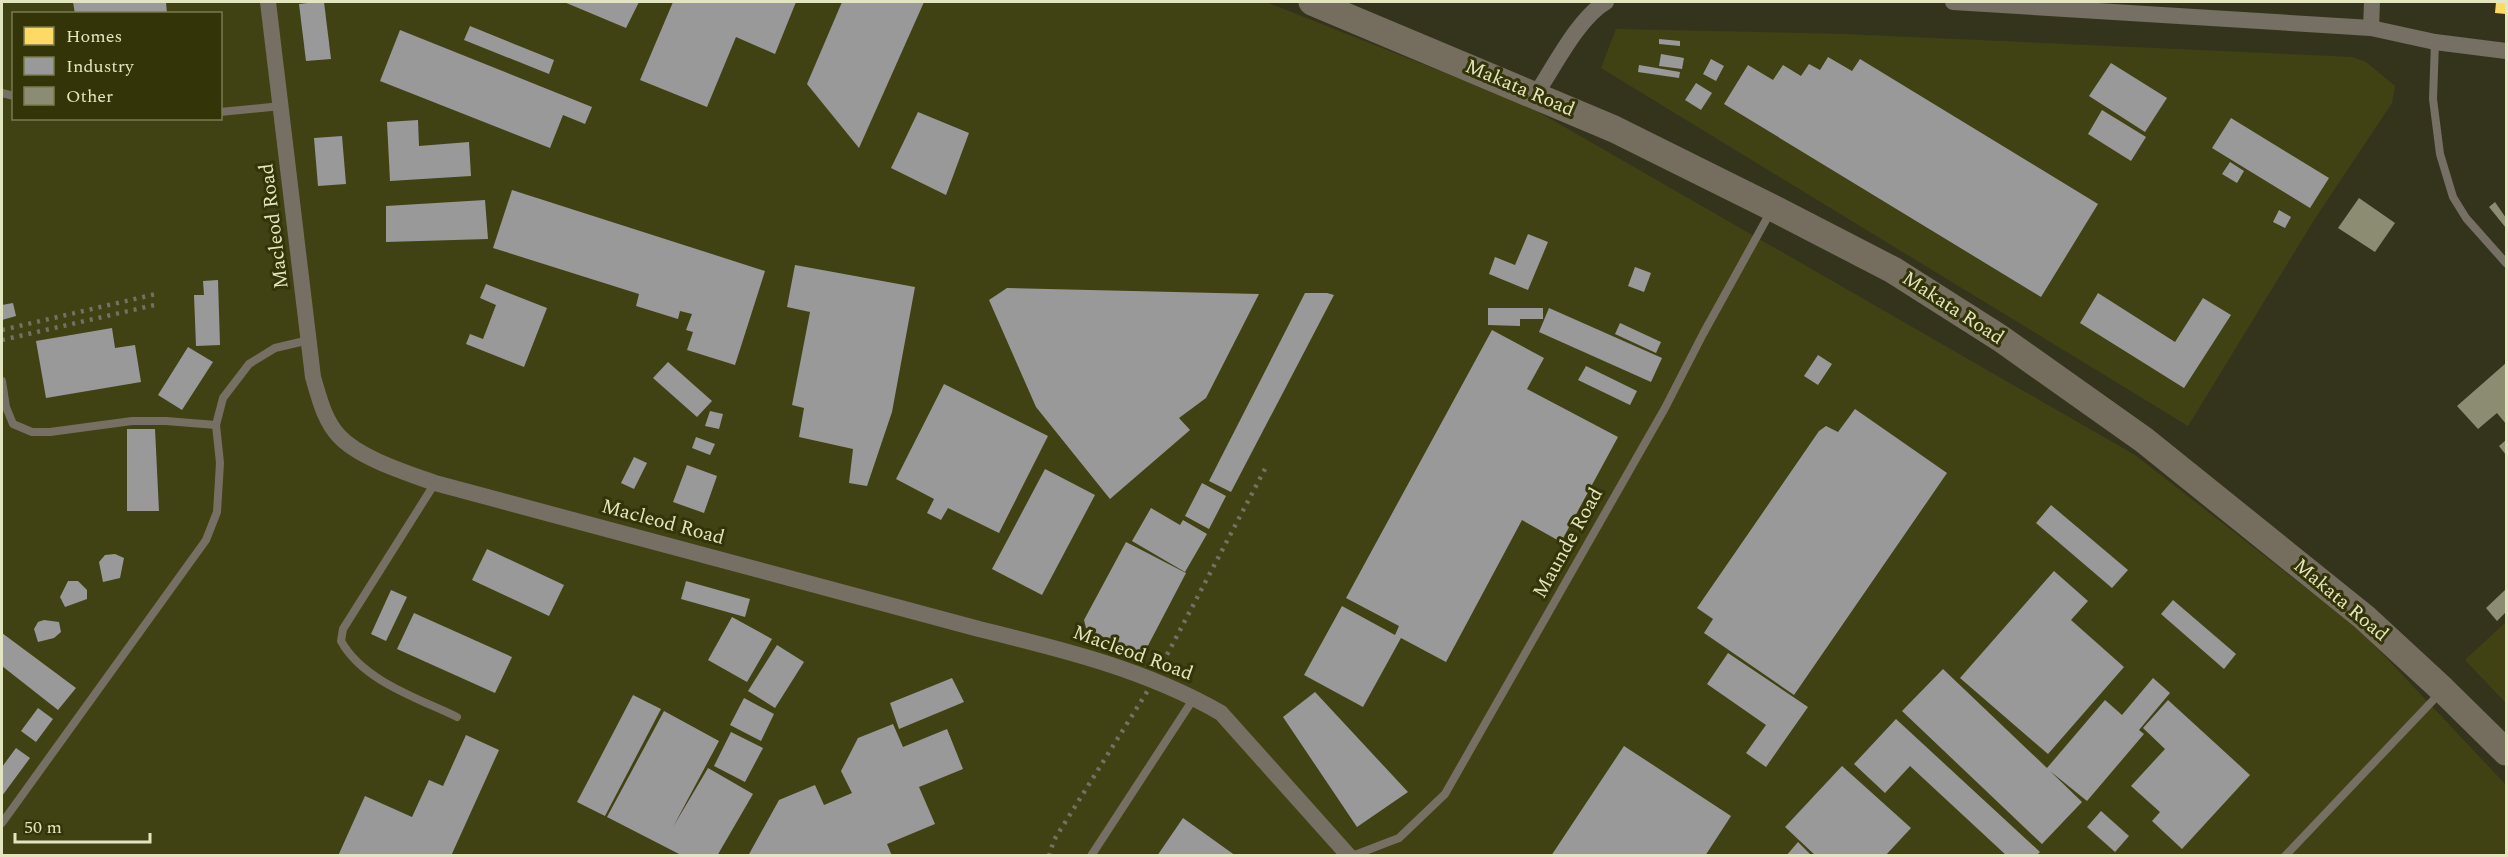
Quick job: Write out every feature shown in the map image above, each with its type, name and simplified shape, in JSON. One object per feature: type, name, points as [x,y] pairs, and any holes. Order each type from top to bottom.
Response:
[{"type":"main road","name":"Makata Road","points":[[1312,2],[1536,94],[1614,129],[1893,270],[2000,338],[2144,440],[2364,617],[2506,752]]},
{"type":"street","name":"Macleod Road","points":[[268,2],[313,377],[322,408],[339,437],[373,460],[435,483],[1060,649],[1195,698],[1221,713],[1350,855]]},
{"type":"street","points":[[1536,94],[1585,20],[1597,7],[1606,2]]},
{"type":"street","points":[[1953,2],[2370,28],[2435,42],[2506,51]]},
{"type":"street","points":[[2370,28],[2372,2]]},
{"type":"lane","points":[[2435,42],[2433,99],[2440,154],[2452,198],[2466,218],[2506,263]]},
{"type":"lane","points":[[222,112],[281,106]]},
{"type":"lane","name":"Maunde Road","points":[[1350,855],[1399,838],[1445,794],[1665,408],[1773,208]]},
{"type":"lane","points":[[2,823],[206,540],[217,512],[220,463],[216,425],[223,398],[249,364],[275,348],[309,340]]},
{"type":"lane","points":[[2,381],[6,407],[13,424],[32,432],[50,432],[132,421],[216,425]]},
{"type":"lane","points":[[435,483],[343,629],[341,641],[357,662],[392,686],[457,717]]},
{"type":"lane","points":[[2285,855],[2443,690]]},
{"type":"lane","points":[[1091,855],[1195,698]]},
{"type":"shaded area","points":[[2,2],[1266,2],[1528,106],[2135,455],[2361,631],[2506,785],[2506,856],[2,856]]},
{"type":"shaded area","points":[[1616,29],[1844,34],[2352,57],[2366,62],[2395,86],[2392,103],[2314,220],[2188,426],[1601,68]]},
{"type":"shaded area","points":[[2506,622],[2506,703],[2465,660]]},
{"type":"building: Homes","points":[[2496,2],[2506,2],[2506,14],[2495,13]]},
{"type":"building: Industry","points":[[73,2],[166,2],[167,12],[75,12]]},
{"type":"building: Industry","points":[[324,2],[331,59],[306,61],[299,4]]},
{"type":"building: Industry","points":[[564,2],[639,2],[626,28]]},
{"type":"building: Industry","points":[[673,2],[796,2],[775,54],[736,37],[707,107],[640,80]]},
{"type":"building: Industry","points":[[842,2],[924,2],[859,148],[807,84]]},
{"type":"building: Industry","points":[[470,26],[554,60],[549,74],[464,40]]},
{"type":"building: Industry","points":[[400,30],[592,107],[585,124],[563,115],[550,148],[380,81]]},
{"type":"building: Industry","points":[[1659,39],[1680,41],[1680,46],[1659,44]]},
{"type":"building: Industry","points":[[1661,54],[1684,58],[1682,69],[1659,66]]},
{"type":"building: Industry","points":[[1828,57],[1852,71],[1860,59],[2098,204],[2041,297],[1724,104],[1748,65],[1773,80],[1783,65],[1801,76],[1809,64],[1820,70]]},
{"type":"building: Industry","points":[[1711,59],[1724,66],[1716,81],[1703,74]]},
{"type":"building: Industry","points":[[2111,63],[2167,98],[2145,132],[2089,96]]},
{"type":"building: Industry","points":[[1639,65],[1680,72],[1679,78],[1638,72]]},
{"type":"building: Industry","points":[[1696,83],[1712,93],[1701,110],[1685,100]]},
{"type":"building: Industry","points":[[2102,110],[2146,137],[2131,161],[2088,134]]},
{"type":"building: Industry","points":[[918,112],[969,133],[946,195],[891,168]]},
{"type":"building: Industry","points":[[2231,118],[2329,178],[2310,208],[2212,148]]},
{"type":"building: Industry","points":[[418,120],[419,146],[469,142],[471,176],[390,181],[387,122]]},
{"type":"building: Industry","points":[[342,136],[346,184],[318,186],[314,138]]},
{"type":"building: Industry","points":[[2230,162],[2244,171],[2237,183],[2222,174]]},
{"type":"building: Industry","points":[[512,190],[765,271],[735,365],[687,350],[693,332],[686,330],[692,314],[680,311],[678,319],[636,306],[639,294],[493,248]]},
{"type":"building: Industry","points":[[485,200],[488,239],[386,242],[386,206]]},
{"type":"building: Industry","points":[[2279,210],[2291,217],[2285,228],[2273,222]]},
{"type":"building: Industry","points":[[1528,234],[1548,242],[1528,290],[1489,274],[1495,257],[1515,265]]},
{"type":"building: Industry","points":[[795,265],[915,287],[892,412],[867,486],[849,483],[853,449],[799,437],[804,408],[792,405],[810,312],[787,307]]},
{"type":"building: Industry","points":[[1635,267],[1651,273],[1644,292],[1628,286]]},
{"type":"building: Industry","points":[[218,280],[220,345],[196,346],[194,295],[204,295],[203,281]]},
{"type":"building: Industry","points":[[486,284],[547,308],[524,367],[466,344],[470,334],[483,339],[496,305],[480,298]]},
{"type":"building: Industry","points":[[1007,288],[1259,294],[1206,398],[1179,418],[1190,430],[1110,499],[1036,407],[989,300]]},
{"type":"building: Industry","points":[[1305,293],[1334,295],[1231,492],[1209,481]]},
{"type":"building: Industry","points":[[2098,293],[2175,342],[2203,298],[2231,315],[2184,388],[2080,323]]},
{"type":"building: Industry","points":[[13,303],[16,316],[2,320],[2,305]]},
{"type":"building: Industry","points":[[1488,308],[1543,308],[1543,319],[1520,319],[1520,326],[1488,325]]},
{"type":"building: Industry","points":[[1549,308],[1662,358],[1651,382],[1539,332]]},
{"type":"building: Industry","points":[[1620,323],[1661,342],[1656,353],[1615,334]]},
{"type":"building: Industry","points":[[112,328],[115,348],[135,345],[141,382],[46,398],[36,341]]},
{"type":"building: Industry","points":[[1492,330],[1544,358],[1527,389],[1618,437],[1561,542],[1522,520],[1446,662],[1401,638],[1363,707],[1304,675],[1342,606],[1395,635],[1399,626],[1346,598]]},
{"type":"building: Industry","points":[[188,347],[213,362],[182,410],[158,395]]},
{"type":"building: Industry","points":[[1818,355],[1832,364],[1818,385],[1804,376]]},
{"type":"building: Industry","points":[[668,362],[712,401],[697,417],[653,378]]},
{"type":"building: Industry","points":[[1586,366],[1637,391],[1630,405],[1578,380]]},
{"type":"building: Industry","points":[[944,384],[1048,436],[999,533],[948,508],[941,520],[927,513],[934,499],[896,479]]},
{"type":"building: Industry","points":[[1855,409],[1947,473],[1794,695],[1704,633],[1713,619],[1697,608],[1819,431],[1826,426],[1838,432]]},
{"type":"building: Industry","points":[[710,411],[723,414],[719,429],[705,426]]},
{"type":"building: Industry","points":[[127,429],[155,429],[159,511],[127,511]]},
{"type":"building: Industry","points":[[696,437],[715,444],[710,455],[692,448]]},
{"type":"building: Industry","points":[[634,457],[647,463],[634,489],[621,483]]},
{"type":"building: Industry","points":[[687,465],[717,476],[704,513],[673,502]]},
{"type":"building: Industry","points":[[1045,469],[1095,495],[1042,595],[992,569]]},
{"type":"building: Industry","points":[[1202,483],[1226,496],[1209,529],[1185,516]]},
{"type":"building: Industry","points":[[2051,505],[2128,570],[2112,588],[2036,523]]},
{"type":"building: Industry","points":[[1151,508],[1180,525],[1183,520],[1207,534],[1185,572],[1132,541]]},
{"type":"building: Industry","points":[[1126,542],[1186,573],[1142,657],[1086,628],[1084,620]]},
{"type":"building: Industry","points":[[487,549],[564,585],[549,616],[472,580]]},
{"type":"building: Industry","points":[[115,554],[124,558],[120,578],[103,582],[99,562],[105,555]]},
{"type":"building: Industry","points":[[2054,571],[2088,601],[2071,620],[2124,667],[2048,754],[1960,678]]},
{"type":"building: Industry","points":[[68,581],[78,581],[87,590],[87,599],[65,607],[60,597]]},
{"type":"building: Industry","points":[[686,581],[750,599],[745,617],[681,599]]},
{"type":"building: Industry","points":[[391,590],[407,597],[386,641],[371,634]]},
{"type":"building: Industry","points":[[2173,600],[2236,654],[2224,669],[2161,614]]},
{"type":"building: Industry","points":[[414,613],[512,657],[495,693],[397,649]]},
{"type":"building: Industry","points":[[732,617],[772,639],[747,682],[708,660]]},
{"type":"building: Industry","points":[[44,620],[59,622],[61,632],[54,638],[38,642],[34,629],[38,622]]},
{"type":"building: Industry","points":[[2,633],[76,688],[58,710],[2,666]]},
{"type":"building: Industry","points":[[777,645],[804,662],[775,708],[748,691]]},
{"type":"building: Industry","points":[[1728,653],[1808,707],[1766,767],[1746,753],[1766,725],[1707,684]]},
{"type":"building: Industry","points":[[1943,669],[2047,768],[2105,700],[2122,715],[2153,678],[2170,693],[2139,730],[2144,734],[2087,801],[2050,771],[2082,802],[2042,844],[1902,711]]},
{"type":"building: Industry","points":[[952,678],[964,702],[899,729],[890,703]]},
{"type":"building: Industry","points":[[1315,692],[1408,792],[1357,827],[1283,717]]},
{"type":"building: Industry","points":[[633,695],[661,709],[605,816],[577,802]]},
{"type":"building: Industry","points":[[744,698],[774,714],[761,741],[730,725]]},
{"type":"building: Industry","points":[[2168,700],[2250,775],[2182,849],[2152,821],[2160,812],[2131,786],[2165,749],[2143,728]]},
{"type":"building: Industry","points":[[38,708],[53,719],[36,742],[21,731]]},
{"type":"building: Industry","points":[[664,711],[719,741],[673,827],[708,768],[753,794],[717,856],[683,856],[607,817]]},
{"type":"building: Industry","points":[[1896,719],[2040,852],[2036,856],[2007,856],[1910,766],[1885,793],[1854,764]]},
{"type":"building: Industry","points":[[893,724],[903,747],[947,729],[963,769],[919,787],[935,824],[887,844],[892,856],[748,856],[779,800],[815,785],[824,805],[852,793],[841,771],[858,738]]},
{"type":"building: Industry","points":[[731,732],[763,748],[745,782],[714,766]]},
{"type":"building: Industry","points":[[466,735],[499,750],[451,856],[338,856],[365,796],[412,817],[429,780],[443,786]]},
{"type":"building: Industry","points":[[1624,746],[1731,816],[1705,856],[1551,856]]},
{"type":"building: Industry","points":[[16,748],[30,758],[2,796],[2,767]]},
{"type":"building: Industry","points":[[1842,766],[1911,828],[1885,856],[1816,856],[1785,827]]},
{"type":"building: Industry","points":[[2101,811],[2129,836],[2115,852],[2087,827]]},
{"type":"building: Industry","points":[[1183,818],[1236,856],[1157,856]]},
{"type":"building: Industry","points":[[1798,842],[1812,856],[1786,856]]},
{"type":"building: Other","points":[[2359,198],[2395,223],[2375,252],[2338,228]]},
{"type":"building: Other","points":[[2495,202],[2506,218],[2506,228],[2489,207]]},
{"type":"building: Other","points":[[2506,363],[2506,424],[2497,413],[2478,429],[2457,406]]},
{"type":"building: Other","points":[[2506,440],[2506,455],[2499,446]]},
{"type":"building: Other","points":[[2506,589],[2506,612],[2497,621],[2486,608]]},
{"type":"railway","points":[[2,330],[156,294]]},
{"type":"railway","points":[[2,340],[159,304]]},
{"type":"railway","points":[[1049,856],[1054,840],[1150,687],[1266,467]]}]
